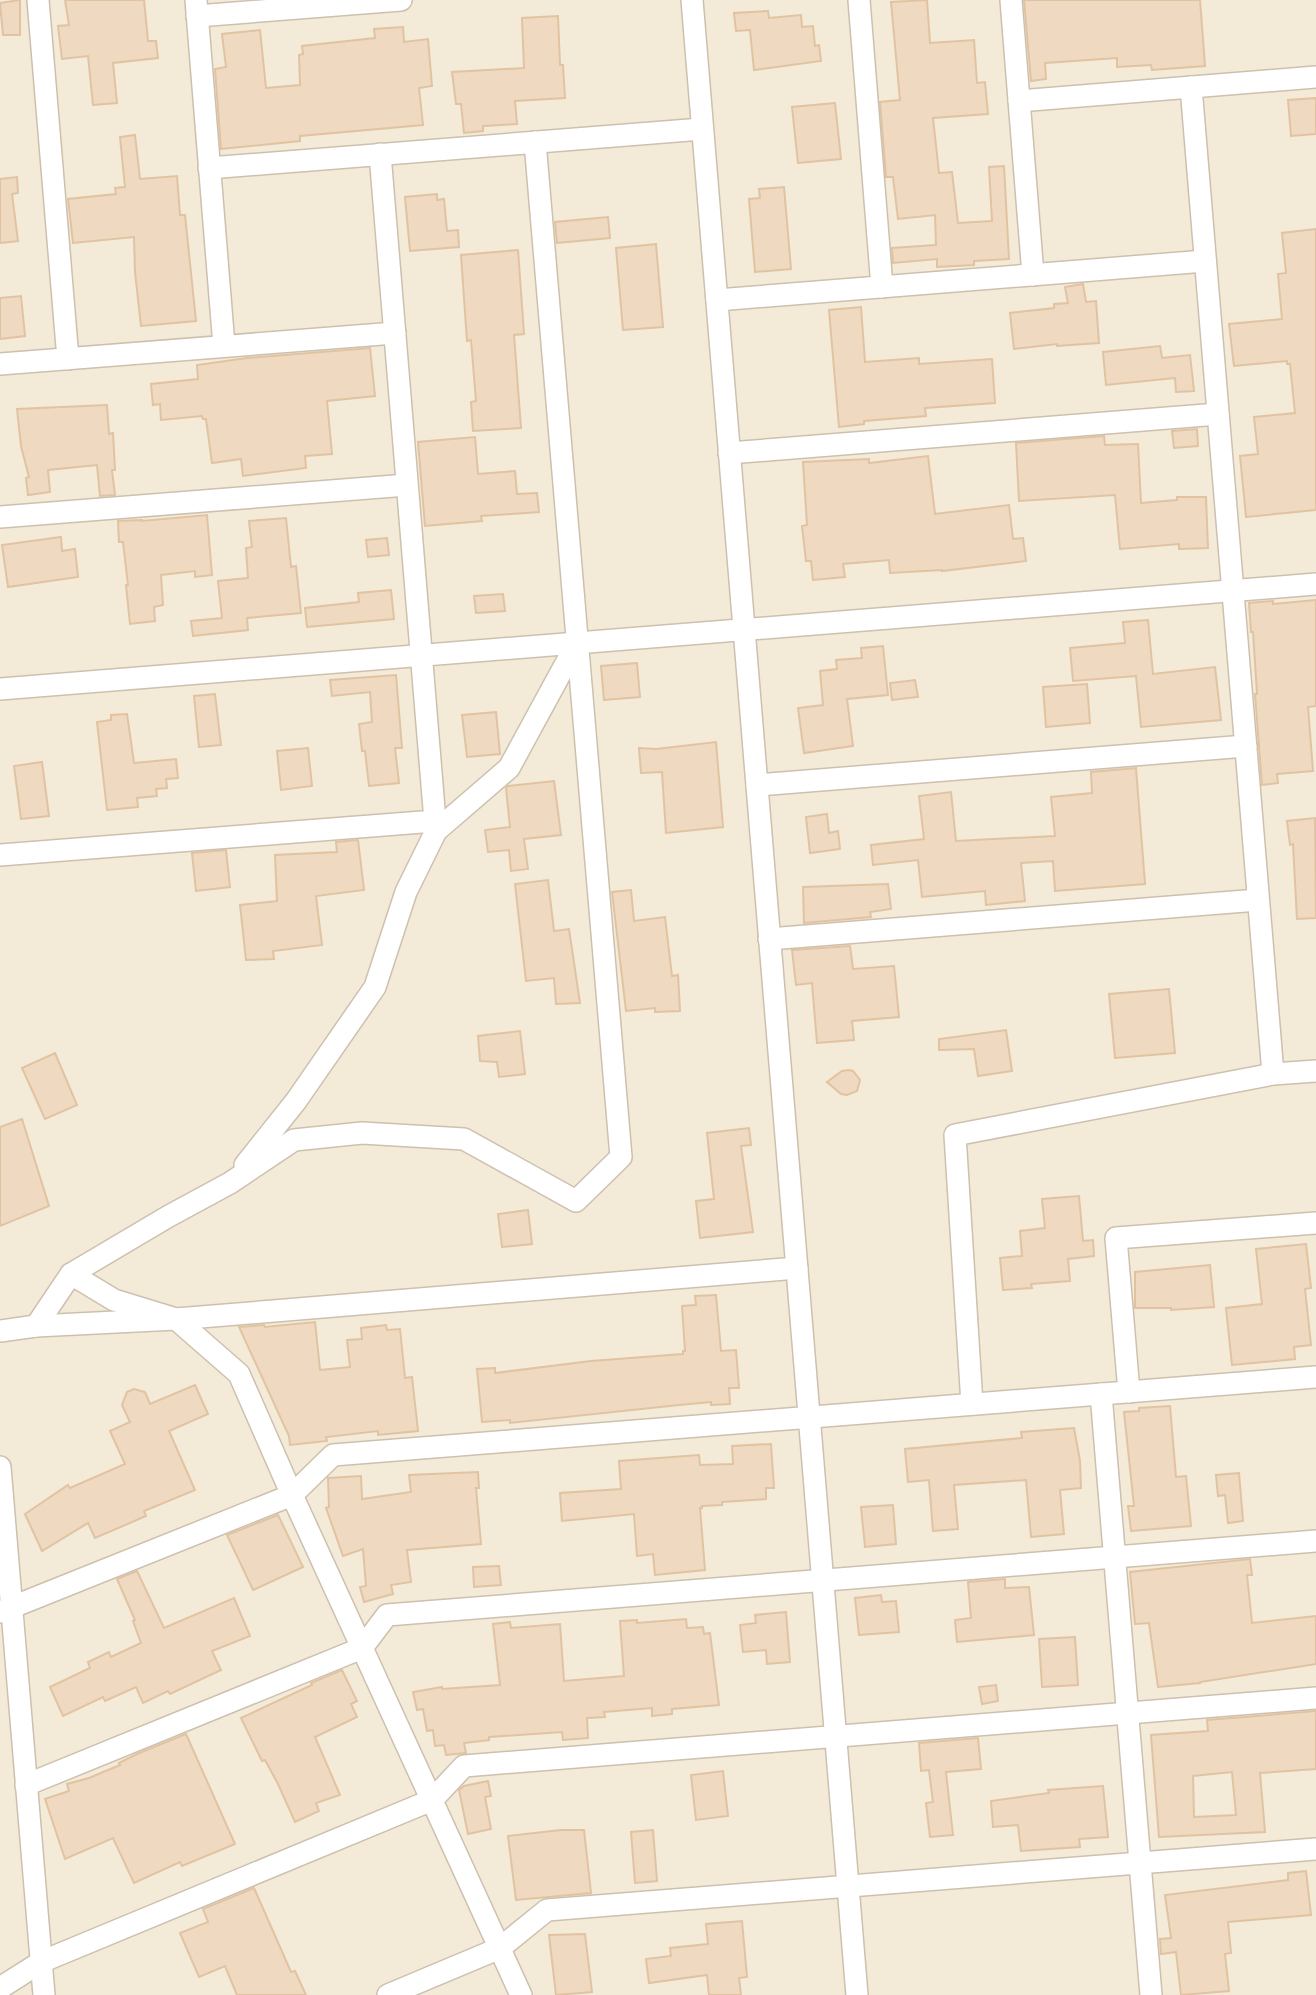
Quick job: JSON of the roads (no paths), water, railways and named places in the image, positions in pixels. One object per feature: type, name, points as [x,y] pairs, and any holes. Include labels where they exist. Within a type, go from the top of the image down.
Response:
[{"type":"street","points":[[38,0],[68,359]]},
{"type":"street","points":[[224,346],[196,8],[401,0]]},
{"type":"street","points":[[692,0],[857,1995]]},
{"type":"street","points":[[859,0],[883,287]]},
{"type":"street","points":[[1011,0],[1034,275]]},
{"type":"street","points":[[1019,101],[1316,77]]},
{"type":"street","points":[[1191,87],[1273,1074]]},
{"type":"street","points":[[209,168],[702,129]]},
{"type":"street","points":[[36,1326],[71,1273],[230,1184],[294,1140],[362,1133],[464,1139],[576,1201],[621,1157],[535,142]]},
{"type":"street","points":[[0,856],[435,821],[380,154]]},
{"type":"street","points":[[717,300],[1205,261]]},
{"type":"street","points":[[0,364],[395,333]]},
{"type":"street","points":[[729,453],[1218,414]]},
{"type":"street","points":[[0,517],[407,485]]},
{"type":"street","points":[[0,689],[1316,584]]},
{"type":"street","points":[[230,1184],[296,1101],[375,987],[406,892],[436,831],[509,768],[577,643]]},
{"type":"street","points":[[757,785],[1245,746]]},
{"type":"street","points":[[769,939],[1258,900]]},
{"type":"street","points":[[972,1404],[955,1135],[1273,1074],[1316,1071]]},
{"type":"street","points":[[1129,1392],[1116,1238],[1316,1223]]},
{"type":"street","points":[[0,1331],[36,1326],[176,1319],[797,1268]]},
{"type":"street","points":[[71,1273],[114,1300],[176,1319],[239,1374],[521,1995]]},
{"type":"street","points":[[6,1609],[292,1495],[333,1455],[1316,1377]]},
{"type":"street","points":[[1101,1394],[1151,1995]]},
{"type":"street","points":[[0,1466],[6,1609],[26,1785],[44,1995]]},
{"type":"street","points":[[26,1785],[362,1648],[387,1615],[1316,1541]]},
{"type":"street","points":[[0,1989],[41,1962],[432,1800],[464,1766],[1316,1698]]},
{"type":"street","points":[[388,1995],[500,1948],[547,1910],[1316,1849]]}]
